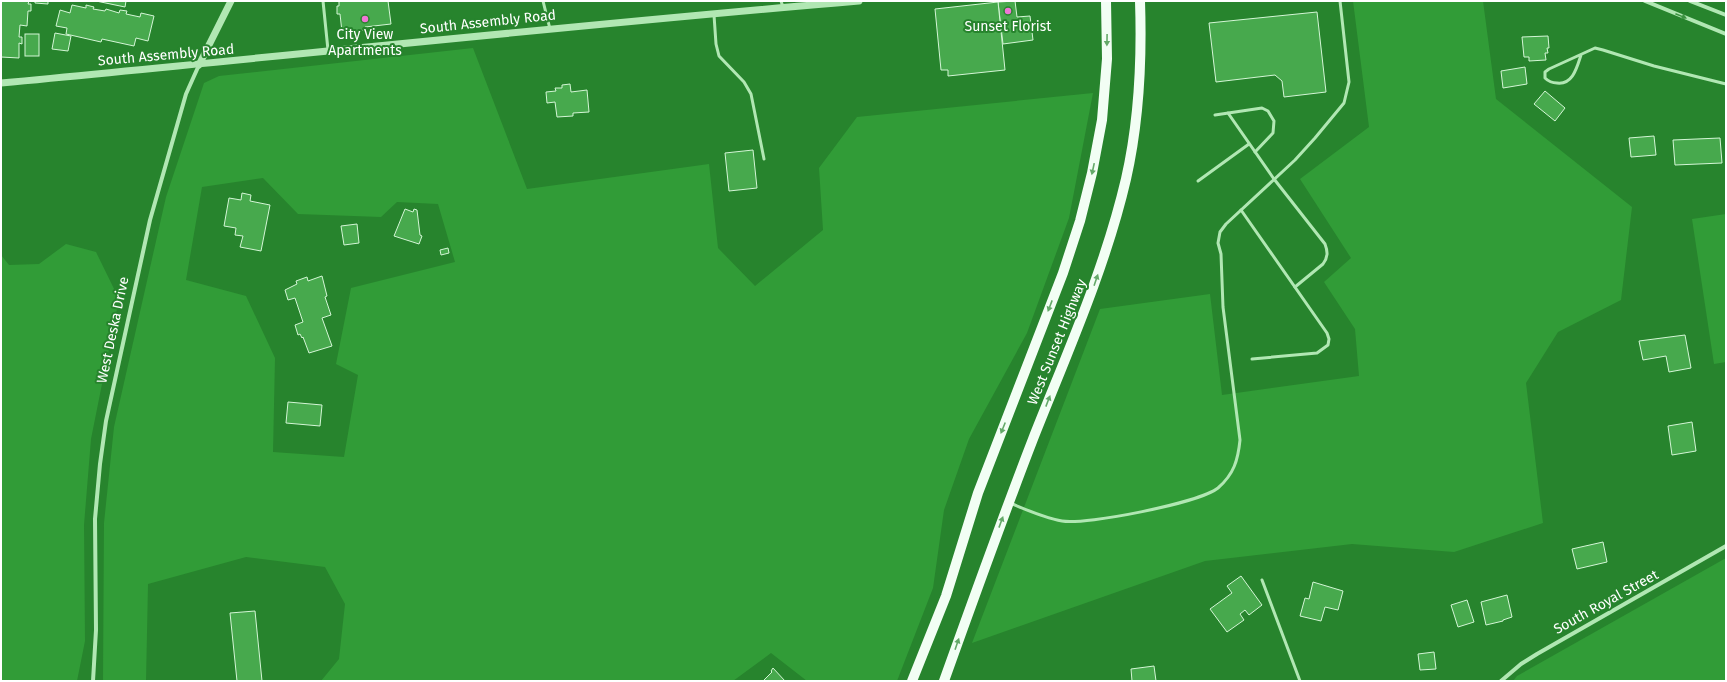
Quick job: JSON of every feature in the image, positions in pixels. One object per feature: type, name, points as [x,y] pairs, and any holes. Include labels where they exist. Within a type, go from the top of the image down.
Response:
[{"type":"main road","name":"West Sunset Highway","points":[[912,681],[946,596],[978,493],[1063,273],[1080,221],[1092,173],[1102,120],[1107,59],[1106,1]]},
{"type":"main road","name":"West Sunset Highway","points":[[944,681],[1009,502],[1096,283],[1126,178],[1134,131],[1138,83],[1140,1]]},
{"type":"street","name":"West Deska Drive","points":[[93,681],[96,630],[95,519],[106,421],[150,220],[186,94],[231,1]]},
{"type":"street","name":"South Assembly Road","points":[[1,83],[329,52],[714,13],[782,4],[859,1]]},
{"type":"street","points":[[1645,1],[1726,34]]},
{"type":"street","points":[[1690,1],[1726,15]]},
{"type":"street","name":"South Royal Street","points":[[1500,681],[1521,664],[1537,654],[1726,546]]},
{"type":"lane","points":[[323,1],[329,52]]},
{"type":"lane","points":[[543,1],[550,29]]},
{"type":"lane","points":[[1009,502],[1039,515],[1062,521],[1089,521],[1176,504],[1202,496],[1218,488],[1230,474],[1237,461],[1240,440],[1223,307],[1221,254],[1218,243],[1220,232],[1226,224],[1315,138],[1344,103],[1349,82],[1340,1]]},
{"type":"lane","points":[[714,13],[716,44],[719,56],[744,82],[751,94],[764,159]]},
{"type":"lane","points":[[1581,56],[1573,75],[1566,82],[1556,83],[1545,78],[1545,72],[1595,48],[1654,66],[1726,84]]},
{"type":"lane","points":[[1215,115],[1262,108],[1268,111],[1272,116],[1273,133],[1255,152]]},
{"type":"lane","points":[[1228,113],[1274,179],[1325,244],[1327,251],[1326,260],[1295,287]]},
{"type":"lane","points":[[1198,181],[1249,144]]},
{"type":"lane","points":[[1241,210],[1327,333],[1329,340],[1328,345],[1317,352],[1252,359]]},
{"type":"lane","points":[[1262,580],[1300,681]]},
{"type":"green space","points":[[1353,1],[1483,1],[1496,99],[1632,207],[1621,300],[1558,332],[1526,383],[1543,523],[1454,552],[1352,544],[1205,561],[972,643],[1100,309],[1210,294],[1222,395],[1359,376],[1355,329],[1324,282],[1351,258],[1300,179],[1369,127]]},
{"type":"green space","points":[[473,48],[527,189],[709,164],[718,248],[755,286],[823,230],[819,168],[857,117],[1093,93],[1069,218],[1027,333],[969,439],[944,510],[933,588],[897,681],[807,681],[771,653],[733,681],[321,681],[339,659],[345,604],[325,567],[246,557],[148,584],[146,681],[103,681],[104,523],[114,427],[166,197],[204,83],[219,76]],"holes":[[[263,178],[298,214],[381,217],[397,202],[438,204],[455,262],[351,288],[336,364],[358,375],[344,457],[273,452],[275,358],[246,296],[186,280],[202,187]]]},
{"type":"green space","points":[[1726,214],[1726,362],[1714,364],[1692,219]]},
{"type":"green space","points":[[66,244],[96,252],[119,299],[91,439],[84,525],[85,641],[77,681],[1,681],[1,255],[9,265],[39,264]]},
{"type":"green space","points":[[1726,558],[1726,681],[1513,681],[1517,676]]},
{"type":"building","points":[[1,1],[29,1],[28,4],[31,4],[31,11],[28,11],[27,26],[20,25],[19,37],[22,37],[22,44],[19,43],[19,58],[1,57]]},
{"type":"building","points":[[35,1],[48,1],[48,4],[35,3]]},
{"type":"building","points":[[96,1],[126,1],[125,7]]},
{"type":"building","name":"City View Apartments","points":[[339,1],[388,1],[391,24],[365,27],[365,30],[342,32],[340,14],[337,14],[337,6],[339,6]]},
{"type":"building","points":[[1015,1],[1017,17],[1030,16],[1033,40],[1003,44],[998,2]]},
{"type":"building","points":[[998,2],[1005,70],[948,76],[948,70],[941,70],[935,9]]},
{"type":"building","points":[[72,5],[86,8],[86,5],[94,7],[93,9],[105,11],[106,9],[119,13],[120,10],[127,11],[126,14],[140,17],[141,13],[154,16],[148,41],[136,38],[134,46],[102,39],[101,42],[66,34],[67,28],[56,26],[60,10],[70,13]]},
{"type":"building","points":[[1317,12],[1326,92],[1284,97],[1282,81],[1275,75],[1216,82],[1209,23]]},
{"type":"building","points":[[55,33],[71,36],[68,51],[52,49]]},
{"type":"building","points":[[25,34],[39,34],[39,56],[25,56]]},
{"type":"building","points":[[1548,36],[1549,48],[1547,48],[1548,53],[1545,53],[1546,60],[1529,61],[1529,57],[1524,57],[1522,37]]},
{"type":"building","points":[[1525,67],[1527,84],[1503,88],[1501,71]]},
{"type":"building","points":[[570,84],[571,92],[587,90],[589,112],[573,113],[573,116],[557,117],[555,102],[547,103],[546,92],[556,91],[555,88],[562,88],[562,85]]},
{"type":"building","points":[[1545,91],[1565,108],[1555,121],[1534,104]]},
{"type":"building","points":[[1654,136],[1656,155],[1631,157],[1629,138]]},
{"type":"building","points":[[1720,138],[1722,163],[1675,165],[1673,140]]},
{"type":"building","points":[[753,150],[757,188],[729,191],[725,153]]},
{"type":"building","points":[[242,193],[251,195],[250,201],[270,205],[261,251],[240,247],[243,236],[235,235],[236,228],[224,226],[229,198],[241,200]]},
{"type":"building","points":[[405,209],[413,212],[414,209],[417,210],[420,235],[422,236],[419,244],[394,236]]},
{"type":"building","points":[[357,224],[359,243],[344,245],[341,226]]},
{"type":"building","points":[[448,248],[449,253],[441,255],[440,250]]},
{"type":"building","points":[[322,276],[327,296],[325,297],[331,315],[322,318],[332,346],[309,353],[303,337],[302,338],[300,334],[298,335],[295,325],[303,322],[295,298],[288,300],[285,290],[297,284],[296,281],[307,277],[308,281]]},
{"type":"building","points":[[1685,335],[1691,368],[1669,372],[1666,356],[1643,360],[1639,341]]},
{"type":"building","points":[[288,402],[322,405],[320,426],[286,423]]},
{"type":"building","points":[[1692,422],[1696,451],[1672,455],[1668,426]]},
{"type":"building","points":[[1603,542],[1607,562],[1577,569],[1572,549]]},
{"type":"building","points":[[1241,576],[1262,605],[1249,615],[1245,610],[1240,614],[1244,620],[1227,632],[1210,609],[1232,593],[1227,586]]},
{"type":"building","points":[[1313,582],[1343,591],[1338,610],[1325,607],[1321,621],[1300,616],[1305,598],[1309,599]]},
{"type":"building","points":[[1507,595],[1512,617],[1486,625],[1481,602]]},
{"type":"building","points":[[1467,600],[1474,622],[1458,627],[1451,605]]},
{"type":"building","points":[[255,611],[262,681],[237,681],[230,613]]},
{"type":"building","points":[[1434,652],[1436,669],[1420,670],[1418,654]]},
{"type":"building","points":[[1154,666],[1156,681],[1132,681],[1131,669]]},
{"type":"building","points":[[773,668],[785,681],[763,681],[772,672],[771,671]]},
{"type":"place","name":"Sunset Florist","points":[[1008,11]]},
{"type":"place","name":"City View Apartments","points":[[365,19]]}]
